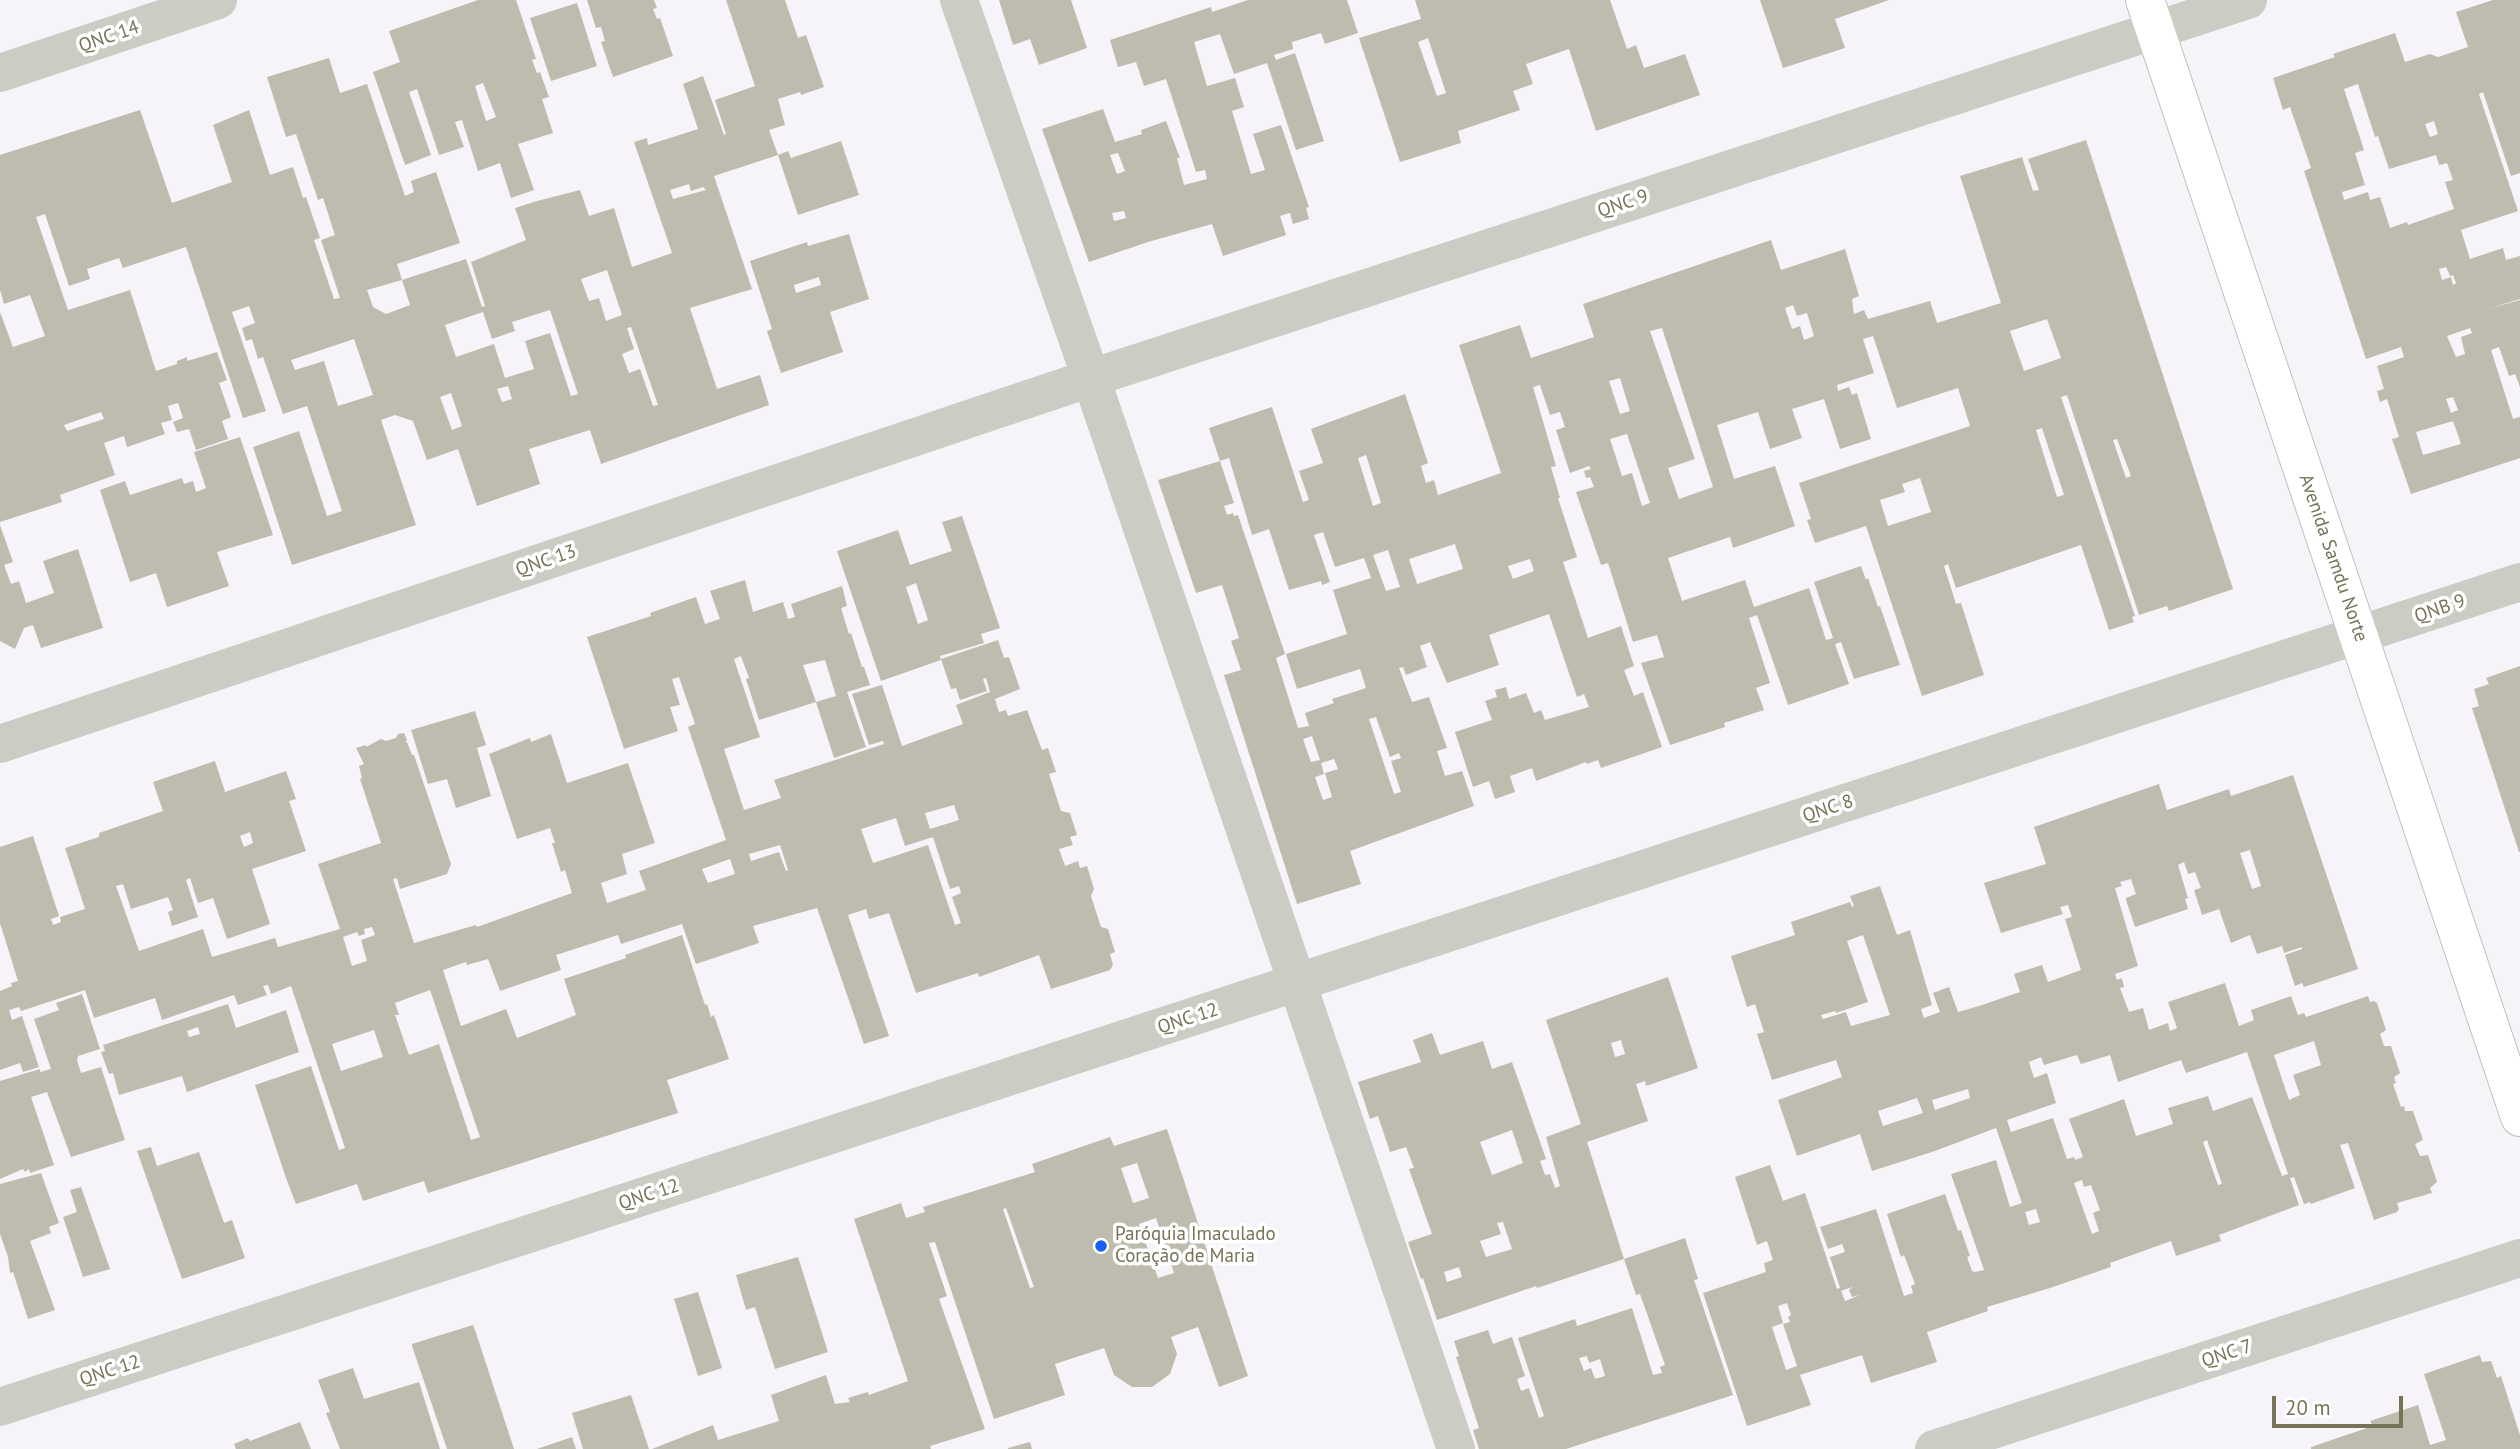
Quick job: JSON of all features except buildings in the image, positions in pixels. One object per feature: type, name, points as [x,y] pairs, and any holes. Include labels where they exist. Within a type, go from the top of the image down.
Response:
[{"type":"main road","name":"Avenida Samdu Norte","points":[[2150,16],[2520,1117]]},
{"type":"street","name":"QNC 14","points":[[0,73],[218,0]]},
{"type":"street","points":[[959,0],[1091,378],[1456,1449]]},
{"type":"street","name":"QNC 9","points":[[1091,378],[2150,16],[2248,0]]},
{"type":"street","name":"QNC 13","points":[[0,744],[1091,378]]},
{"type":"street","name":"QNB 9","points":[[2359,635],[2520,582]]},
{"type":"street","name":"QNC 8","points":[[1297,983],[2359,635]]},
{"type":"street","name":"QNC 12","points":[[0,1407],[1297,983]]},
{"type":"street","name":"QNC 7","points":[[1934,1449],[2520,1258]]},
{"type":"place","name":"Paróquia Imaculado Coração de Maria","points":[[1101,1246]]}]
